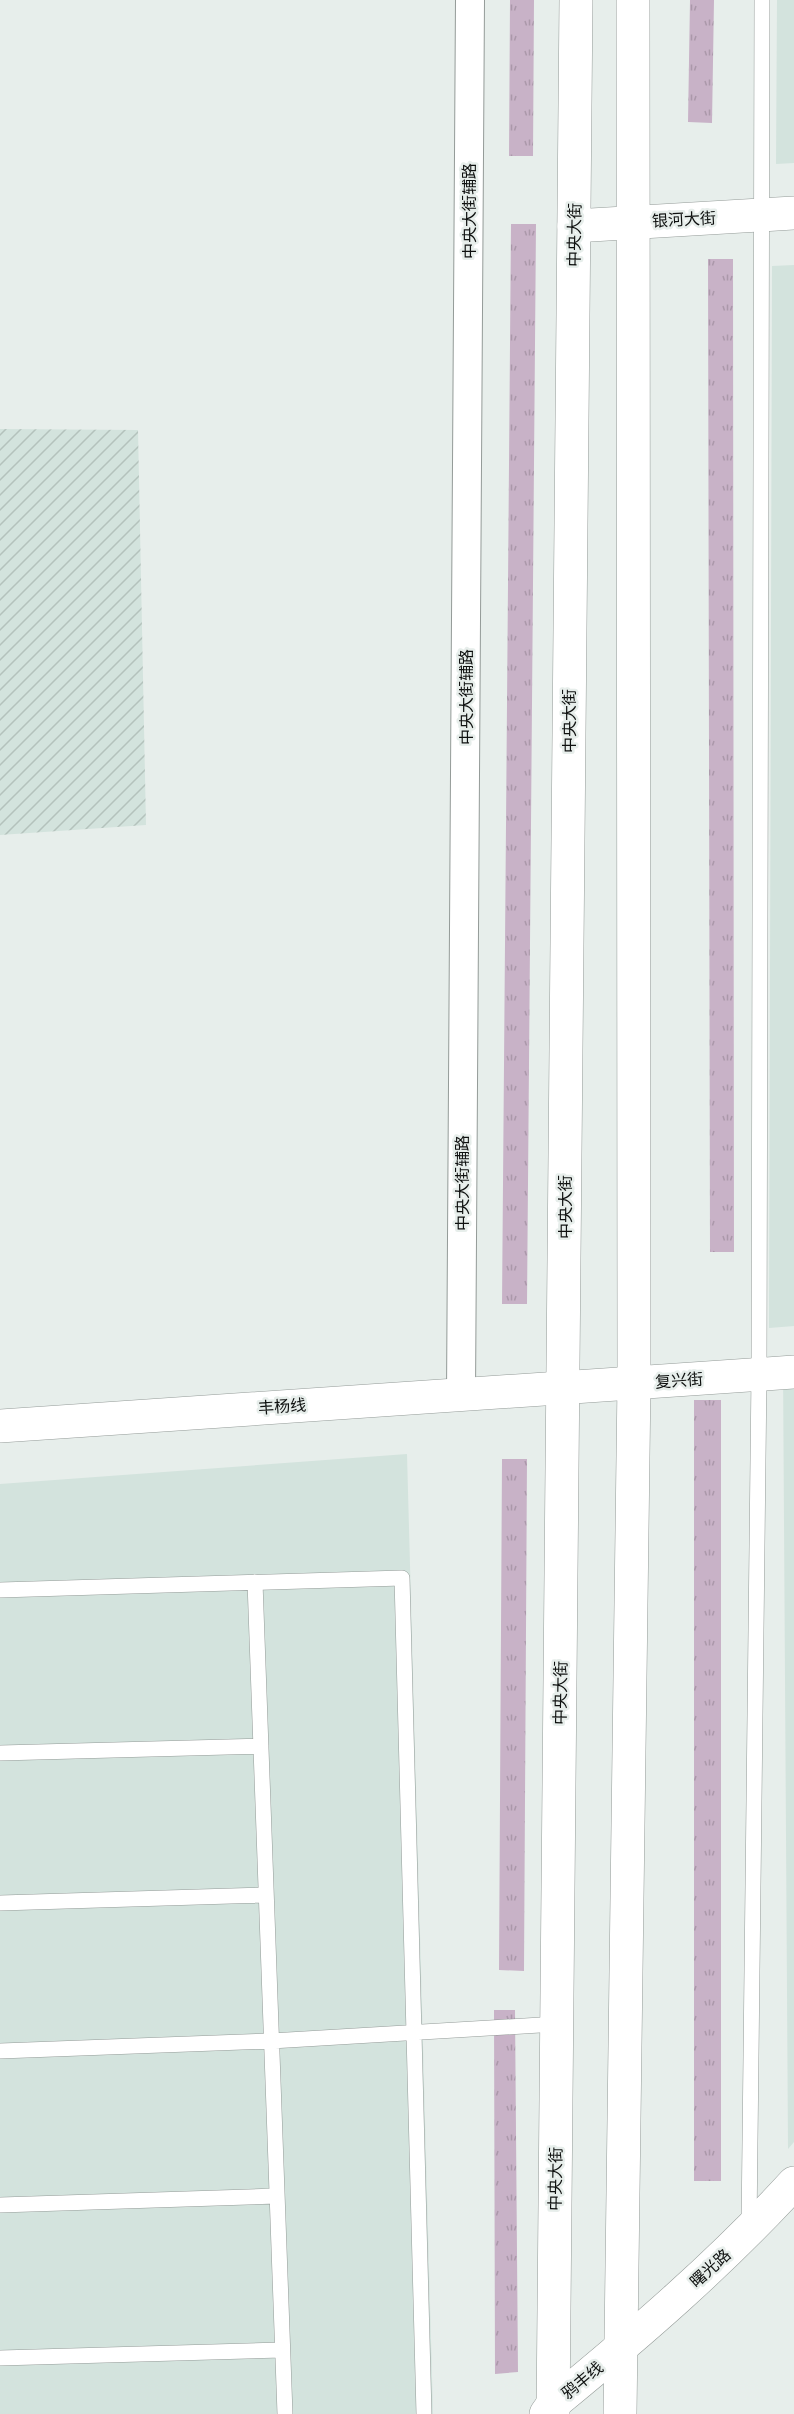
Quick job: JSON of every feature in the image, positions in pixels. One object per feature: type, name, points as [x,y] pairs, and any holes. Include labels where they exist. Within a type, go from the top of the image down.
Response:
[{"type":"main road","name":"中央大街","points":[[551,2411],[564,1387],[576,0]]},
{"type":"main road","points":[[620,2414],[634,1383],[631,222],[633,0]]},
{"type":"main road","name":"银河大街","points":[[574,226],[794,213]]},
{"type":"main road","name":"复兴街","points":[[564,1387],[794,1372]]},
{"type":"main road","name":"丰杨线","points":[[0,1426],[564,1387]]},
{"type":"main road","name":"曙光路","points":[[621,2348],[749,2233],[794,2183]]},
{"type":"main road","name":"鸦丰线","points":[[551,2411],[621,2348]]},
{"type":"street","name":"中央大街辅路","points":[[461,1394],[470,0]]},
{"type":"lane","points":[[749,2233],[759,1375],[762,0]]},
{"type":"lane","points":[[0,1590],[402,1578],[424,2414]]},
{"type":"lane","points":[[255,1582],[285,2414]]},
{"type":"lane","points":[[0,1754],[261,1746]]},
{"type":"lane","points":[[0,1903],[266,1895]]},
{"type":"lane","points":[[0,2051],[271,2041],[557,2024]]},
{"type":"lane","points":[[0,2205],[277,2196]]},
{"type":"lane","points":[[0,2358],[282,2350]]},
{"type":"shaded area","points":[[777,0],[794,0],[794,163],[776,164]]},
{"type":"shaded area","points":[[794,265],[794,1326],[769,1328],[772,266]]},
{"type":"shaded area","points":[[0,429],[138,430],[146,825],[0,835]]},
{"type":"shaded area","points":[[794,1364],[794,2142],[788,2149],[783,1365]]},
{"type":"shaded area","points":[[407,1454],[433,2414],[0,2414],[0,1484]]},
{"type":"green space","points":[[510,0],[534,0],[533,156],[509,156]]},
{"type":"green space","points":[[690,0],[714,0],[712,123],[688,122]]},
{"type":"green space","points":[[511,224],[536,224],[527,1304],[502,1304]]},
{"type":"green space","points":[[708,259],[733,259],[734,1252],[710,1252]]},
{"type":"green space","points":[[694,1400],[721,1400],[721,2181],[694,2181]]},
{"type":"green space","points":[[502,1459],[527,1459],[524,1971],[499,1970]]},
{"type":"green space","points":[[494,2010],[515,2010],[518,2372],[495,2374]]}]
